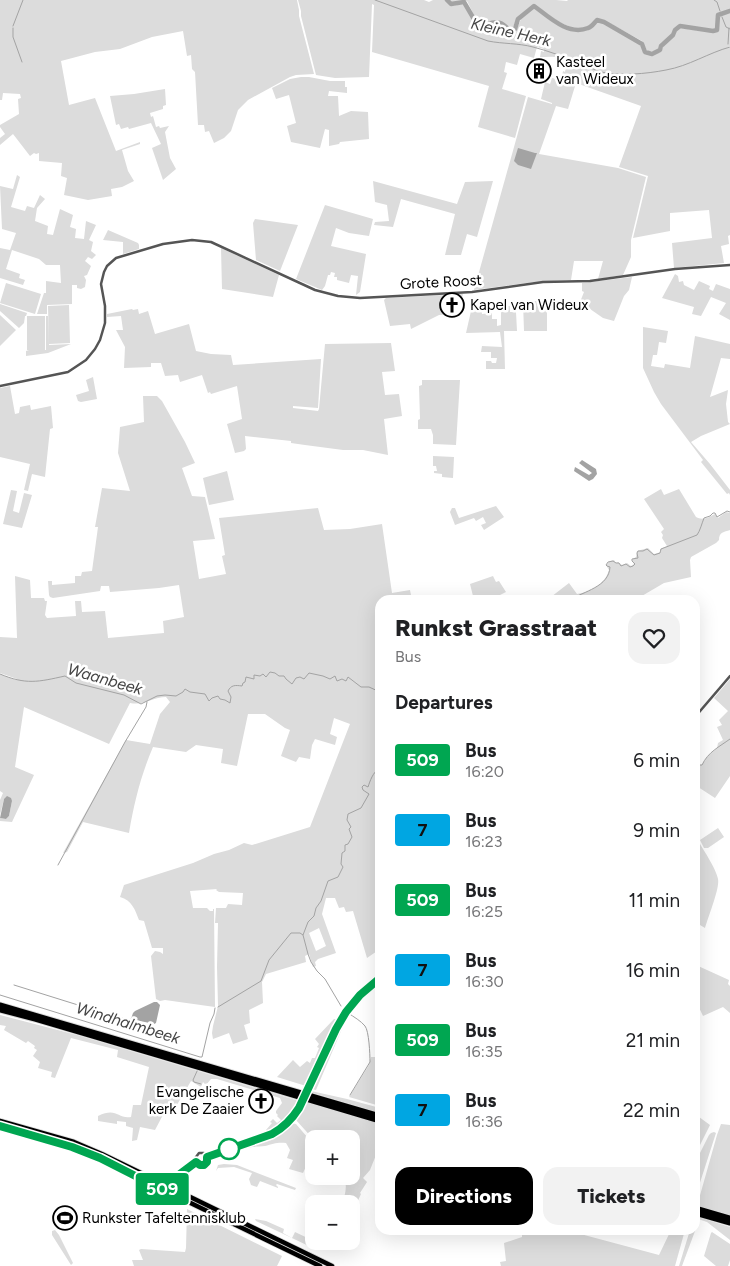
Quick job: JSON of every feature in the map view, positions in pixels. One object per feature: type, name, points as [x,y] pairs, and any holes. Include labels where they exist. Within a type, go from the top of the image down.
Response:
[{"type":"highway","points":[[0,1005],[375,1115]]},
{"type":"highway","points":[[0,1010],[375,1120]]},
{"type":"highway","points":[[0,1121],[74,1142],[102,1154],[320,1266]]},
{"type":"highway","points":[[0,1126],[72,1147],[100,1158],[332,1266]]},
{"type":"highway","points":[[700,1209],[730,1218]]},
{"type":"highway","points":[[700,1214],[730,1223]]},
{"type":"street","name":"Grote Roost","points":[[0,386],[68,372],[86,360],[96,349],[105,322],[102,284],[104,272],[116,258],[163,244],[198,240],[215,243],[315,290],[356,298],[472,292],[544,282],[590,281],[675,269],[730,264]]},
{"type":"street","points":[[700,711],[730,676]]},
{"type":"street","points":[[207,1157],[272,1134],[292,1118],[299,1108],[336,1029],[346,1012],[360,995],[375,982]]},
{"type":"street","points":[[165,1188],[196,1162],[196,1157],[199,1153],[204,1153],[207,1157]]},
{"type":"street","points":[[196,1162],[204,1165],[207,1162],[207,1157]]},
{"type":"shaded area","points":[[0,0],[297,0],[299,16],[314,74],[290,77],[248,100],[238,110],[231,131],[224,138],[214,143],[209,131],[205,132],[204,125],[198,125],[195,72],[192,69],[191,55],[187,56],[183,31],[152,37],[120,49],[95,52],[61,61],[69,105],[95,98],[116,151],[140,142],[140,144],[122,150],[128,171],[134,181],[122,187],[111,189],[112,196],[88,200],[64,195],[67,178],[61,176],[62,163],[39,161],[39,153],[34,153],[30,156],[13,134],[0,145],[0,138],[5,134],[0,125],[19,114],[18,99],[21,98],[20,94],[3,93],[2,100],[0,100]]},
{"type":"shaded area","points":[[298,0],[424,0],[429,2],[445,0],[451,6],[464,4],[473,21],[480,28],[499,23],[511,33],[516,31],[521,19],[534,8],[573,31],[587,30],[597,22],[600,22],[638,43],[645,53],[649,55],[661,52],[665,43],[675,35],[676,31],[680,28],[717,32],[720,15],[716,16],[716,27],[713,31],[686,26],[676,27],[671,37],[661,43],[659,49],[647,51],[642,41],[604,20],[596,19],[588,27],[574,28],[553,18],[535,5],[521,14],[512,29],[498,20],[481,24],[477,21],[467,1],[451,3],[448,0],[730,0],[730,11],[723,14],[730,13],[730,46],[727,48],[730,48],[730,235],[728,236],[729,244],[721,246],[724,263],[674,268],[672,243],[712,238],[709,210],[670,213],[670,231],[633,238],[648,176],[619,167],[641,106],[576,83],[568,109],[556,106],[539,154],[618,168],[646,177],[631,240],[631,257],[623,275],[598,279],[603,261],[574,261],[571,280],[534,282],[474,290],[528,97],[552,104],[541,99],[545,82],[550,84],[552,78],[561,80],[567,62],[557,57],[540,57],[541,51],[544,52],[544,49],[537,47],[534,58],[520,54],[517,65],[506,62],[504,72],[507,73],[502,89],[526,96],[515,138],[478,127],[489,86],[372,52],[374,5],[372,4],[369,77],[335,78],[316,75]]},
{"type":"shaded area","points":[[301,77],[345,81],[347,93],[329,91],[328,96],[338,96],[339,116],[351,111],[368,112],[369,139],[340,142],[339,144],[329,146],[329,130],[325,129],[320,148],[291,142],[287,126],[296,123],[289,95],[276,99],[272,88],[290,79]]},
{"type":"shaded area","points":[[165,89],[166,105],[163,106],[163,109],[150,113],[151,117],[153,116],[156,127],[169,126],[165,132],[170,158],[176,169],[163,180],[152,148],[161,144],[151,123],[129,129],[128,127],[121,129],[119,124],[116,125],[110,96]]},
{"type":"shaded area","points":[[518,148],[537,153],[531,169],[518,165],[514,161]]},
{"type":"shaded area","points":[[17,175],[20,177],[11,207],[25,211],[27,206],[34,208],[40,195],[45,199],[37,208],[35,221],[48,226],[47,234],[53,235],[60,209],[73,215],[70,227],[76,229],[75,238],[84,239],[86,221],[96,225],[89,240],[93,242],[91,251],[96,255],[92,259],[88,257],[85,261],[91,266],[87,275],[84,276],[86,280],[85,287],[81,289],[77,288],[77,285],[72,285],[72,304],[47,305],[47,314],[37,314],[44,293],[46,293],[46,281],[61,283],[60,265],[46,265],[39,259],[12,250],[6,269],[20,274],[19,278],[25,280],[23,285],[0,278],[0,248],[10,250],[16,233],[2,229],[0,186],[13,189]]},
{"type":"shaded area","points":[[373,181],[457,204],[465,182],[493,181],[477,237],[467,234],[461,255],[445,255],[455,214],[401,199],[393,227],[374,225],[375,222],[389,221],[387,205],[375,202]]},
{"type":"shaded area","points":[[325,205],[373,219],[369,236],[349,233],[336,228],[331,246],[366,254],[360,292],[356,295],[358,276],[351,275],[349,283],[337,280],[337,277],[334,277],[335,273],[331,272],[322,290],[296,279]]},
{"type":"shaded area","points":[[255,219],[298,225],[280,271],[256,260],[253,223]]},
{"type":"shaded area","points":[[108,230],[138,243],[139,249],[123,254],[123,242],[103,240]]},
{"type":"shaded area","points":[[221,248],[279,275],[273,297],[222,289]]},
{"type":"shaded area","points":[[675,274],[678,276],[679,282],[683,281],[684,285],[694,290],[699,281],[710,286],[709,289],[713,291],[716,284],[730,289],[730,320],[719,314],[726,303],[711,297],[701,316],[692,314],[694,307],[662,298]]},
{"type":"shaded area","points":[[632,277],[629,290],[624,296],[614,321],[603,318],[580,302],[584,292],[582,291],[582,283]]},
{"type":"shaded area","points":[[6,283],[41,294],[35,314],[0,303]]},
{"type":"shaded area","points":[[463,294],[460,306],[453,314],[439,315],[411,329],[410,324],[390,326],[384,300],[386,298]]},
{"type":"shaded area","points":[[537,301],[538,307],[547,306],[547,331],[524,331],[523,302]]},
{"type":"shaded area","points":[[0,304],[27,313],[24,323],[19,328],[0,311]]},
{"type":"shaded area","points":[[69,305],[70,343],[49,344],[48,306]]},
{"type":"shaded area","points":[[501,306],[510,306],[510,312],[516,312],[517,331],[504,331],[505,369],[486,369],[486,361],[496,363],[497,358],[491,358],[491,352],[481,352],[482,346],[502,347],[500,332],[466,333],[471,311],[482,312],[482,314],[492,313],[492,319],[497,319],[497,326],[501,325]]},
{"type":"shaded area","points":[[138,309],[139,314],[148,311],[155,334],[189,324],[196,351],[231,355],[233,365],[321,359],[318,408],[293,406],[293,408],[318,411],[319,409],[325,344],[391,343],[395,371],[382,372],[385,395],[399,394],[402,416],[384,419],[388,455],[363,450],[343,450],[291,443],[291,441],[245,436],[246,449],[235,453],[227,424],[242,419],[237,386],[211,394],[210,392],[208,393],[202,375],[180,382],[178,375],[165,376],[161,363],[151,363],[151,367],[124,368],[125,347],[116,330],[123,330],[121,316],[107,317],[107,314]]},
{"type":"shaded area","points":[[0,315],[16,330],[0,346]]},
{"type":"shaded area","points":[[27,316],[45,316],[45,350],[46,316],[48,316],[49,345],[71,344],[48,353],[26,356],[26,351],[29,350],[27,350]]},
{"type":"shaded area","points":[[643,327],[668,331],[666,343],[659,342],[657,355],[653,355],[651,366],[664,368],[665,364],[690,368],[695,336],[730,344],[730,359],[721,358],[710,397],[728,390],[726,404],[728,422],[730,424],[691,442],[730,490],[730,495],[729,493],[727,494],[701,462],[703,460],[654,392],[643,368]]},
{"type":"shaded area","points":[[93,377],[97,399],[78,401],[76,395],[89,391],[86,380]]},
{"type":"shaded area","points":[[422,380],[460,380],[456,445],[433,444],[431,429],[418,429],[418,420],[420,419],[419,386],[422,385]]},
{"type":"shaded area","points":[[10,386],[15,414],[19,413],[20,407],[30,405],[31,410],[51,406],[53,428],[50,429],[45,477],[32,474],[28,491],[24,490],[30,464],[0,457],[0,388]]},
{"type":"shaded area","points":[[143,396],[157,396],[162,401],[185,442],[195,463],[182,468],[192,496],[205,497],[215,539],[193,541],[199,579],[226,574],[222,556],[225,555],[219,518],[318,508],[324,530],[350,529],[382,524],[392,593],[410,590],[411,595],[375,595],[375,952],[367,958],[353,911],[346,912],[344,907],[339,908],[335,898],[326,898],[322,914],[336,953],[318,959],[315,962],[316,966],[313,967],[309,954],[305,956],[306,962],[266,974],[262,982],[263,1003],[249,1010],[250,1023],[244,1025],[248,1039],[233,1044],[229,1033],[213,1039],[212,1033],[218,1006],[218,923],[215,923],[216,908],[226,908],[228,904],[242,905],[243,893],[219,892],[217,889],[190,891],[193,908],[207,908],[210,911],[214,909],[215,1007],[156,999],[151,956],[155,951],[163,954],[163,948],[152,948],[144,921],[139,920],[127,900],[120,897],[124,885],[193,863],[244,843],[252,845],[310,827],[350,724],[334,718],[330,734],[337,737],[335,745],[315,739],[310,759],[299,757],[296,762],[281,756],[290,730],[265,714],[248,714],[237,766],[221,763],[223,749],[196,745],[186,752],[153,747],[138,789],[129,833],[83,822],[67,852],[63,853],[126,740],[150,744],[160,714],[170,702],[166,697],[135,704],[130,703],[109,744],[24,707],[15,767],[34,775],[12,822],[0,821],[0,818],[6,819],[9,816],[12,801],[4,799],[0,815],[0,800],[3,793],[0,791],[0,674],[17,679],[0,673],[0,637],[17,638],[15,576],[30,580],[31,598],[44,598],[47,601],[45,615],[47,618],[76,616],[75,601],[81,601],[82,612],[105,611],[108,638],[164,633],[163,621],[184,617],[179,585],[110,592],[109,586],[101,586],[100,591],[53,598],[49,595],[48,581],[52,581],[52,585],[75,583],[75,576],[81,576],[82,572],[92,571],[98,527],[95,527],[102,488],[130,491],[118,453],[120,427],[144,422]],"holes":[[[319,928],[326,946],[316,951],[309,933]]]},
{"type":"shaded area","points":[[433,456],[454,457],[453,478],[442,477],[442,474],[434,473],[434,471],[437,471],[436,466],[433,466]]},
{"type":"shaded area","points":[[582,460],[596,469],[597,474],[589,481],[574,471],[575,467],[589,475],[592,473],[579,463]]},
{"type":"shaded area","points":[[227,471],[234,500],[209,505],[203,478]]},
{"type":"shaded area","points":[[661,489],[664,495],[679,489],[696,517],[701,519],[715,514],[718,518],[726,512],[730,513],[730,530],[721,534],[716,543],[691,557],[691,577],[664,583],[644,595],[553,595],[569,583],[577,594],[587,591],[601,583],[607,575],[609,570],[606,565],[610,561],[614,560],[622,565],[627,563],[631,566],[634,564],[632,561],[636,557],[637,551],[648,548],[654,554],[661,552],[660,549],[667,546],[662,538],[661,532],[664,529],[644,499]]},
{"type":"shaded area","points":[[11,490],[17,491],[13,511],[19,513],[24,493],[32,495],[22,528],[3,524]]},
{"type":"shaded area","points":[[496,506],[504,517],[484,530],[481,525],[486,523],[483,517],[476,521],[474,518],[455,525],[450,512],[452,508],[455,508],[459,518]]},
{"type":"shaded area","points":[[493,576],[496,582],[499,581],[506,592],[500,595],[473,595],[470,584]]},
{"type":"shaded area","points":[[730,679],[730,776],[715,798],[700,788],[700,765],[717,748],[718,743],[723,740],[717,727],[722,725],[719,720],[728,711],[714,698]]},
{"type":"shaded area","points":[[7,796],[12,801],[9,816],[6,819],[0,818],[4,799]]},
{"type":"shaded area","points":[[718,828],[724,837],[708,848],[704,848],[700,840]]},
{"type":"shaded area","points":[[700,844],[718,879],[716,896],[705,928],[700,925]]},
{"type":"shaded area","points":[[700,967],[729,980],[728,984],[730,986],[730,1013],[723,1007],[703,1016],[700,1010]]},
{"type":"shaded area","points":[[356,1001],[358,1003],[347,1017],[316,1090],[311,1089],[343,1018]]},
{"type":"shaded area","points":[[154,1002],[160,1005],[156,1023],[131,1019],[135,1011]]},
{"type":"shaded area","points":[[0,1015],[77,1035],[299,1101],[286,1120],[267,1133],[266,1130],[273,1119],[277,1123],[281,1120],[276,1113],[282,1103],[280,1098],[217,1079],[211,1079],[206,1085],[203,1082],[201,1087],[191,1081],[171,1115],[165,1111],[155,1130],[140,1127],[137,1140],[132,1141],[133,1128],[126,1126],[126,1122],[117,1121],[117,1124],[98,1121],[98,1116],[113,1113],[131,1117],[133,1105],[141,1105],[149,1067],[117,1057],[118,1050],[71,1038],[55,1078],[51,1077],[52,1072],[38,1068],[40,1062],[33,1056],[37,1050],[34,1048],[35,1046],[4,1030],[6,1026],[0,1025]]},
{"type":"shaded area","points":[[334,1019],[337,1021],[306,1086],[277,1077],[293,1060],[300,1067],[307,1061],[310,1063],[312,1058],[315,1058],[319,1044],[315,1039]]},
{"type":"shaded area","points":[[371,1057],[375,1057],[375,1105],[349,1097],[369,1065]]},
{"type":"shaded area","points":[[310,1092],[375,1107],[375,1112]]},
{"type":"shaded area","points":[[305,1102],[375,1123],[375,1158],[370,1170],[363,1178],[367,1182],[360,1196],[345,1195],[346,1185],[360,1185],[360,1130],[305,1130],[296,1120]]},
{"type":"shaded area","points":[[700,1118],[710,1125],[700,1145]]},
{"type":"shaded area","points":[[291,1123],[296,1124],[305,1134],[305,1169],[303,1173],[289,1169],[293,1160],[287,1158],[290,1150],[286,1143],[248,1148],[247,1145],[278,1133]]},
{"type":"shaded area","points":[[721,1124],[730,1125],[730,1215],[700,1207],[700,1195]]},
{"type":"shaded area","points":[[711,1133],[716,1133],[700,1183],[700,1153]]},
{"type":"shaded area","points":[[218,1165],[237,1165],[296,1188],[295,1190],[277,1184],[278,1188],[260,1181],[257,1187],[251,1185],[249,1179],[252,1173],[234,1167],[218,1168],[216,1171]]},
{"type":"shaded area","points":[[187,1209],[282,1256],[277,1266],[134,1266],[132,1260],[143,1260],[139,1250],[141,1249],[185,1252]]},
{"type":"shaded area","points":[[700,1218],[730,1227],[730,1240],[707,1222],[700,1220]]},
{"type":"shaded area","points":[[255,1219],[266,1221],[284,1229],[283,1233],[292,1238],[295,1232],[305,1237],[305,1244],[256,1221]]},
{"type":"shaded area","points":[[55,1230],[73,1263],[71,1265],[52,1235],[52,1231]]},
{"type":"shaded area","points":[[712,1232],[730,1244],[728,1266],[716,1266],[704,1256]]},
{"type":"shaded area","points":[[522,1235],[584,1235],[659,1255],[669,1235],[684,1235],[675,1266],[501,1266],[500,1262],[506,1261],[504,1243],[522,1237]]},
{"type":"shaded area","points":[[688,1235],[694,1235],[682,1266],[679,1266]]},
{"type":"waterway","points":[[13,26],[23,0]]},
{"type":"waterway","name":"Kleine Herk","points":[[375,0],[488,41],[539,49],[608,73],[633,74],[666,70],[683,66],[730,47]]},
{"type":"waterway","points":[[447,0],[451,4],[464,2],[478,26],[498,22],[511,32],[515,29],[518,19],[534,6],[552,20],[573,29],[581,30],[592,26],[597,20],[604,22],[642,44],[645,52],[652,54],[660,50],[661,46],[680,26],[717,30],[718,15],[730,11]]},
{"type":"waterway","points":[[714,0],[717,2],[720,11]]},
{"type":"waterway","points":[[722,17],[726,27],[730,29]]},
{"type":"waterway","points":[[13,28],[13,37],[22,62]]},
{"type":"waterway","points":[[728,44],[729,28]]},
{"type":"waterway","name":"Waanbeek","points":[[580,595],[601,584],[609,574],[610,567],[606,565],[608,562],[613,561],[621,566],[626,564],[630,567],[633,566],[635,564],[632,559],[638,558],[638,551],[647,549],[654,555],[660,553],[661,549],[697,535],[704,518],[713,513],[717,517],[727,511],[730,512]]},
{"type":"waterway","name":"Waanbeek","points":[[0,674],[25,681],[47,680],[65,676],[76,683],[124,695],[141,704],[157,696],[176,696],[185,689],[190,692],[205,694],[209,701],[218,696],[220,699],[230,703],[231,697],[228,691],[230,688],[242,686],[246,677],[254,679],[254,675],[260,676],[263,674],[266,677],[270,672],[284,676],[292,684],[296,678],[304,679],[309,673],[330,679],[335,676],[337,681],[342,679],[346,681],[348,677],[361,687],[369,687],[375,690]]},
{"type":"waterway","points":[[58,865],[146,707],[147,702]]},
{"type":"waterway","points":[[700,765],[711,753],[730,739]]},
{"type":"waterway","name":"Windhalmbeek","points":[[218,1007],[261,981],[269,960],[291,933],[303,935],[308,922],[314,916],[316,908],[321,901],[328,881],[338,877],[343,867],[341,864],[342,853],[345,851],[345,845],[348,844],[352,837],[349,829],[351,827],[347,820],[348,814],[361,808],[369,794],[362,787],[364,785],[368,787],[375,772]]},
{"type":"waterway","points":[[303,935],[311,962],[325,979],[341,1006]]},
{"type":"waterway","points":[[14,985],[94,1010]]},
{"type":"waterway","name":"Windhalmbeek","points":[[0,995],[200,1057],[202,1057],[215,1008]]},
{"type":"waterway","points":[[96,1010],[128,1020],[131,1019]]},
{"type":"waterway","points":[[348,1013],[365,1026],[370,1058],[370,1062],[350,1095]]},
{"type":"waterway","points":[[198,1069],[193,1080],[201,1084]]},
{"type":"bus line","name":"509","points":[[0,1126],[72,1147],[100,1158],[163,1190],[196,1162],[204,1165],[208,1160],[207,1157],[265,1138],[279,1130],[292,1118],[299,1108],[336,1029],[346,1012],[356,999],[375,982]]},
{"type":"place","name":"Kasteel van Wideux","points":[[539,71]]},
{"type":"place","name":"Kapel van Wideux","points":[[452,305]]},
{"type":"place","name":"Evangelische kerk De Zaaier","points":[[261,1101]]},
{"type":"place","name":"Runkster Tafeltennisklub","points":[[65,1218]]}]
